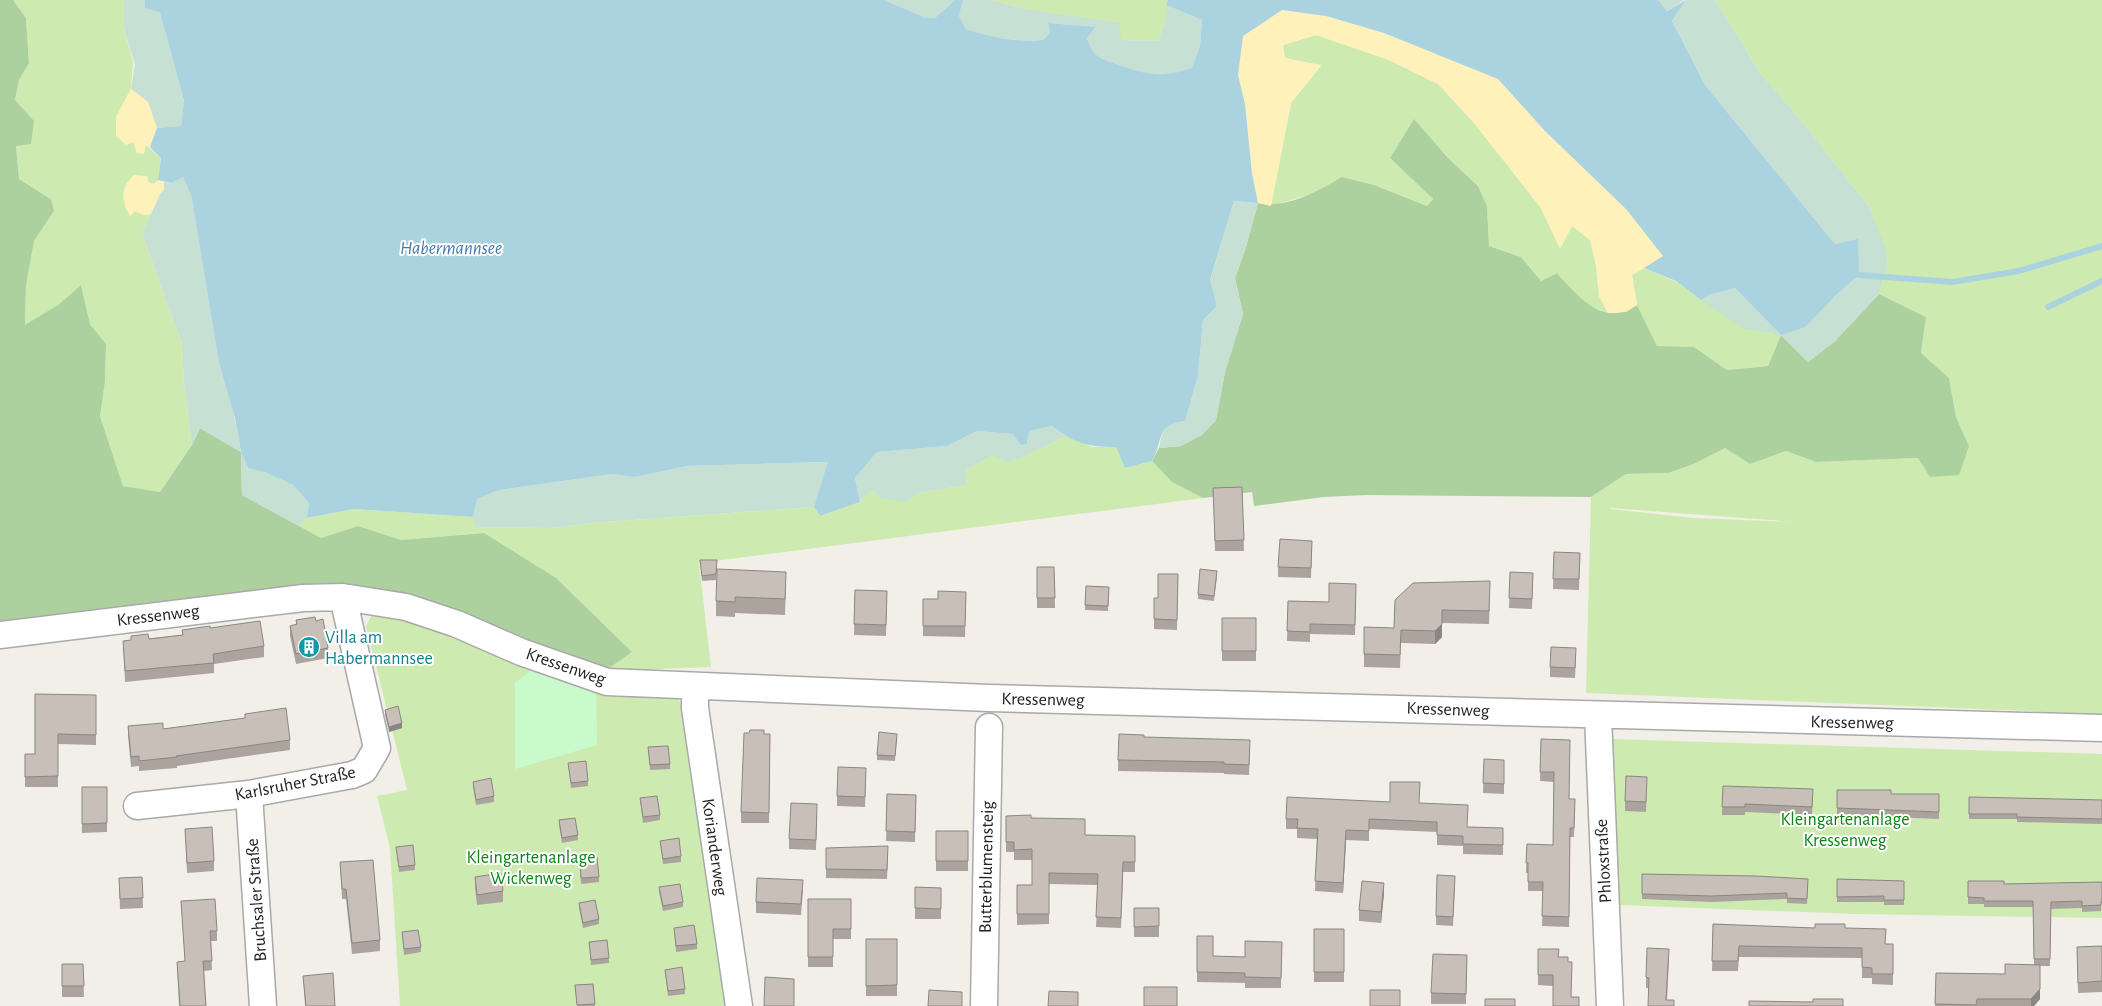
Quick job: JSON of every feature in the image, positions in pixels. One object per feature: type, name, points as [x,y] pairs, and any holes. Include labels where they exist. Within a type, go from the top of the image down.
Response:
[{"type":"street","name":"Kressenweg","points":[[0,635],[303,598],[342,597],[406,607],[458,624],[521,652],[607,682],[989,698],[1490,710],[1598,715],[2102,728]]},
{"type":"street","name":"Karlsruher Straße","points":[[137,806],[249,794],[364,770],[377,748],[342,597]]},
{"type":"street","name":"Korianderweg","points":[[695,687],[695,708],[739,1006]]},
{"type":"street","name":"Phloxstraße","points":[[1598,715],[1610,1006]]},
{"type":"street","name":"Butterblumensteig","points":[[984,1006],[989,727]]},
{"type":"street","name":"Bruchsaler Straße","points":[[249,794],[263,1006]]},
{"type":"green space","points":[[0,0],[13,0],[26,18],[29,63],[19,80],[15,100],[34,121],[31,144],[16,146],[19,179],[51,199],[54,211],[34,241],[26,286],[25,325],[58,305],[81,285],[90,324],[106,344],[105,382],[100,416],[123,486],[160,492],[192,445],[200,428],[241,452],[242,495],[321,538],[358,526],[401,540],[484,533],[556,578],[632,652],[605,671],[333,587],[0,621]]},
{"type":"green space","points":[[13,0],[124,0],[124,29],[133,62],[131,89],[116,117],[133,142],[146,145],[161,158],[158,180],[154,184],[148,182],[147,176],[135,211],[144,215],[151,214],[142,234],[182,344],[184,384],[192,445],[160,492],[123,486],[100,416],[105,382],[106,344],[90,324],[81,285],[58,305],[25,326],[26,286],[34,241],[54,211],[50,198],[19,179],[15,100],[19,80],[29,63],[26,18]]},
{"type":"green space","points":[[124,0],[145,0],[145,8],[160,13],[184,102],[181,126],[157,128],[148,102],[131,89],[135,65],[124,29]]},
{"type":"green space","points":[[884,0],[955,0],[935,18],[926,18]]},
{"type":"green space","points":[[963,0],[991,0],[1025,9],[1119,23],[1121,40],[1159,41],[1166,19],[1166,5],[1202,20],[1200,46],[1192,69],[1164,74],[1147,73],[1129,69],[1099,57],[1093,51],[1087,39],[1095,27],[1050,23],[1051,33],[1043,40],[1013,40],[966,29],[959,16]]},
{"type":"green space","points":[[991,0],[1168,0],[1166,19],[1160,41],[1121,40]]},
{"type":"green space","points":[[1658,0],[1684,0],[1667,11]]},
{"type":"green space","points":[[1686,0],[1715,0],[1761,74],[1800,119],[1869,207],[1885,247],[1888,261],[1879,294],[1835,341],[1808,362],[1781,335],[1835,296],[1859,275],[1857,240],[1835,244],[1705,85],[1672,21]]},
{"type":"green space","points":[[1715,0],[2102,0],[2102,714],[1586,693],[1591,497],[1626,474],[1668,473],[1694,464],[1725,448],[1750,464],[1786,451],[1816,462],[1919,458],[1969,446],[1956,417],[1949,378],[1921,353],[1926,317],[1879,294],[1888,261],[1869,207],[1800,119],[1761,74]],"holes":[[[1610,508],[1795,522],[1694,518]]]},
{"type":"green space","points":[[1316,35],[1389,60],[1438,84],[1474,123],[1541,208],[1560,248],[1572,226],[1590,240],[1596,265],[1599,296],[1608,313],[1586,305],[1557,273],[1541,281],[1521,257],[1489,246],[1487,206],[1478,186],[1448,158],[1414,120],[1390,158],[1433,199],[1427,206],[1374,185],[1343,177],[1318,192],[1271,206],[1291,103],[1321,66],[1284,58],[1283,45]]},
{"type":"green space","points":[[1414,119],[1448,158],[1478,186],[1487,206],[1489,246],[1521,257],[1541,281],[1557,273],[1583,300],[1592,307],[1602,311],[1613,313],[1624,311],[1637,305],[1657,346],[1694,347],[1727,370],[1768,366],[1781,335],[1808,362],[1835,341],[1879,294],[1926,317],[1921,353],[1949,378],[1956,417],[1969,446],[1959,475],[1930,477],[1918,458],[1816,462],[1786,451],[1750,464],[1725,448],[1694,464],[1668,473],[1626,474],[1591,497],[1367,495],[1324,497],[1254,506],[1252,492],[1203,498],[1172,482],[1152,461],[1159,448],[1181,446],[1201,435],[1216,420],[1225,372],[1243,314],[1235,278],[1258,203],[1280,203],[1302,198],[1342,177],[1374,185],[1427,206],[1433,199],[1390,158]]},
{"type":"green space","points":[[183,177],[192,198],[241,452],[200,428],[192,445],[184,384],[182,344],[142,234],[160,193],[164,190],[164,182],[172,183]]},
{"type":"green space","points":[[1234,201],[1258,203],[1235,278],[1243,314],[1225,372],[1216,420],[1202,435],[1181,446],[1159,448],[1163,431],[1173,424],[1185,421],[1198,376],[1203,320],[1217,306],[1210,281]]},
{"type":"green space","points":[[1644,268],[1677,282],[1701,300],[1781,335],[1768,366],[1727,370],[1694,347],[1657,346],[1637,305],[1632,275]]},
{"type":"green space","points":[[1735,288],[1781,335],[1742,328],[1701,300],[1709,295]]},
{"type":"green space","points":[[1052,426],[1066,436],[1023,457],[1006,462],[993,455],[966,470],[966,485],[917,493],[906,502],[881,498],[872,489],[860,502],[855,478],[877,452],[947,446],[977,431],[1013,434],[1027,444],[1029,431]]},
{"type":"green space","points":[[1066,436],[1092,447],[1116,447],[1125,468],[1152,461],[1172,482],[1203,498],[699,563],[711,667],[605,671],[632,652],[484,533],[400,540],[358,526],[321,538],[299,526],[307,518],[354,509],[473,517],[476,527],[552,528],[591,523],[814,507],[820,516],[860,502],[872,488],[917,493],[965,485],[966,470],[993,455],[1023,457]]},
{"type":"green space","points":[[241,452],[248,468],[267,473],[293,485],[309,503],[307,518],[299,526],[242,495]]},
{"type":"green space","points":[[829,462],[814,507],[591,523],[552,528],[475,527],[473,517],[477,499],[499,490],[612,474],[635,477],[687,466]]},
{"type":"green space","name":"Kleingartenanlage Wickenweg","points":[[373,613],[430,627],[676,697],[681,703],[685,715],[732,1006],[400,1006],[390,848],[377,796],[407,790],[366,626]]},
{"type":"green space","points":[[533,669],[596,691],[597,745],[515,769],[515,683]]},
{"type":"green space","name":"Kleingartenanlage Kressenweg","points":[[1612,739],[2102,754],[2102,918],[1855,914],[1619,905]]},
{"type":"sand","points":[[1282,10],[1326,16],[1384,33],[1498,79],[1545,131],[1626,209],[1664,257],[1632,275],[1637,305],[1626,312],[1608,313],[1599,296],[1596,265],[1590,240],[1572,226],[1560,249],[1541,208],[1474,123],[1438,84],[1389,60],[1316,35],[1283,45],[1285,58],[1321,65],[1291,103],[1271,206],[1258,203],[1252,174],[1245,104],[1238,75],[1243,36]]},
{"type":"sand","points":[[131,89],[148,102],[157,128],[150,147],[146,145],[144,154],[137,153],[133,142],[126,145],[116,136],[116,117]]},
{"type":"sand","points":[[134,175],[147,176],[148,182],[154,184],[158,180],[164,182],[164,190],[160,194],[151,214],[144,215],[135,211],[130,216],[127,210],[123,195],[124,190]]},
{"type":"water","name":"Habermannsee","points":[[145,0],[884,0],[926,18],[935,18],[955,0],[963,0],[959,16],[966,29],[1004,39],[1043,40],[1050,33],[1049,23],[1095,27],[1087,39],[1093,51],[1099,57],[1138,71],[1164,74],[1192,68],[1200,46],[1202,20],[1166,5],[1168,0],[1658,0],[1667,11],[1686,0],[1672,21],[1705,85],[1835,244],[1858,239],[1859,275],[1835,296],[1805,327],[1781,335],[1735,288],[1709,295],[1701,300],[1676,281],[1644,268],[1663,256],[1626,209],[1545,131],[1498,79],[1384,33],[1326,16],[1282,10],[1243,36],[1238,75],[1245,104],[1252,174],[1258,203],[1234,201],[1210,280],[1217,306],[1203,320],[1198,376],[1185,421],[1175,423],[1165,430],[1152,461],[1125,468],[1116,447],[1089,445],[1075,441],[1052,426],[1029,431],[1027,444],[1021,445],[1013,434],[977,431],[947,446],[877,452],[855,478],[860,502],[820,516],[814,507],[828,462],[687,466],[635,477],[612,474],[499,490],[477,499],[473,517],[354,509],[307,518],[309,503],[293,485],[267,473],[248,468],[241,452],[235,418],[219,362],[192,198],[183,177],[172,183],[158,180],[161,158],[150,147],[157,128],[181,126],[184,101],[160,13],[145,8]]},
{"type":"building","points":[[1242,487],[1244,540],[1215,541],[1213,488]]},
{"type":"building","points":[[1280,539],[1312,541],[1311,568],[1278,567]]},
{"type":"building","points":[[1554,552],[1580,553],[1579,579],[1553,579]]},
{"type":"building","points":[[700,560],[717,560],[716,574],[702,576]]},
{"type":"building","points":[[1037,567],[1054,567],[1055,598],[1037,598]]},
{"type":"building","points":[[717,569],[786,572],[785,599],[735,597],[735,602],[716,601]]},
{"type":"building","points":[[1200,569],[1217,571],[1214,596],[1198,594]]},
{"type":"building","points":[[1510,572],[1533,573],[1532,599],[1509,598]]},
{"type":"building","points":[[1158,574],[1178,574],[1177,620],[1154,619],[1154,598],[1158,598]]},
{"type":"building","points":[[1490,581],[1489,611],[1442,610],[1442,624],[1435,631],[1401,630],[1400,655],[1364,654],[1364,627],[1394,628],[1395,600],[1413,583]]},
{"type":"building","points":[[1329,583],[1356,584],[1355,625],[1310,624],[1310,632],[1287,631],[1288,601],[1329,602]]},
{"type":"building","points":[[1086,586],[1109,587],[1108,606],[1085,605]]},
{"type":"building","points":[[855,590],[887,591],[886,625],[854,624]]},
{"type":"building","points":[[938,591],[966,592],[965,626],[923,626],[923,599],[938,599]]},
{"type":"building","name":"Villa am Habermannsee","points":[[315,617],[316,621],[323,619],[328,648],[296,654],[290,626],[297,624],[296,620]]},
{"type":"building","points":[[1222,618],[1256,618],[1256,651],[1222,651]]},
{"type":"building","points":[[260,621],[264,646],[213,654],[214,663],[125,671],[123,641],[131,640],[131,636],[148,634],[149,639],[183,635],[182,630]]},
{"type":"building","points":[[1551,647],[1576,648],[1575,668],[1550,667]]},
{"type":"building","points":[[35,694],[96,695],[96,735],[58,734],[58,776],[25,777],[25,754],[35,754]]},
{"type":"building","points":[[398,706],[402,723],[389,727],[385,710]]},
{"type":"building","points":[[286,708],[290,740],[177,757],[139,761],[139,756],[131,757],[128,726],[163,723],[163,729],[245,718],[245,714]]},
{"type":"building","points":[[750,730],[764,730],[764,734],[770,734],[769,813],[741,812],[744,733],[749,733]]},
{"type":"building","points":[[879,732],[897,734],[895,756],[877,755]]},
{"type":"building","points":[[1119,734],[1144,735],[1144,737],[1250,740],[1249,765],[1224,764],[1224,762],[1118,760]]},
{"type":"building","points":[[1541,739],[1570,740],[1569,799],[1575,799],[1574,828],[1570,828],[1569,917],[1542,916],[1543,882],[1528,882],[1527,844],[1553,845],[1554,772],[1540,772]]},
{"type":"building","points":[[668,746],[670,764],[650,765],[648,747]]},
{"type":"building","points":[[1484,759],[1504,760],[1504,784],[1483,783]]},
{"type":"building","points":[[586,761],[588,781],[571,783],[568,763]]},
{"type":"building","points":[[838,767],[866,768],[865,797],[837,796]]},
{"type":"building","points":[[1626,776],[1647,777],[1646,802],[1625,801]]},
{"type":"building","points":[[491,778],[494,796],[476,800],[473,782]]},
{"type":"building","points":[[1390,782],[1420,782],[1419,803],[1468,805],[1467,827],[1503,828],[1503,845],[1463,844],[1463,836],[1437,835],[1437,822],[1369,819],[1369,831],[1346,830],[1343,883],[1315,881],[1318,829],[1297,828],[1298,819],[1286,819],[1287,797],[1390,802]]},
{"type":"building","points":[[1723,786],[1813,789],[1812,807],[1745,804],[1745,807],[1722,807]]},
{"type":"building","points":[[82,787],[107,787],[107,823],[82,824]]},
{"type":"building","points":[[1837,790],[1891,790],[1891,794],[1939,794],[1939,812],[1837,808]]},
{"type":"building","points":[[887,794],[916,795],[915,832],[886,831]]},
{"type":"building","points":[[657,796],[660,815],[643,817],[640,798]]},
{"type":"building","points":[[1969,797],[2102,800],[2102,819],[2017,817],[2017,814],[1969,814]]},
{"type":"building","points":[[791,803],[817,804],[816,840],[789,839]]},
{"type":"building","points":[[1031,815],[1031,818],[1085,819],[1085,835],[1135,836],[1135,862],[1123,862],[1121,918],[1096,917],[1098,874],[1049,873],[1049,914],[1017,914],[1017,885],[1032,885],[1032,849],[1014,850],[1014,842],[1006,842],[1006,816]]},
{"type":"building","points":[[575,818],[578,835],[562,838],[559,820]]},
{"type":"building","points":[[212,827],[214,861],[187,863],[185,829]]},
{"type":"building","points":[[936,831],[968,831],[968,861],[936,861]]},
{"type":"building","points":[[679,838],[681,856],[663,859],[660,841]]},
{"type":"building","points":[[413,845],[415,865],[399,867],[396,847]]},
{"type":"building","points":[[888,846],[887,870],[826,869],[826,848]]},
{"type":"building","points":[[597,857],[599,877],[581,878],[580,858]]},
{"type":"building","points":[[373,860],[380,940],[352,943],[346,889],[342,889],[340,862]]},
{"type":"building","points":[[501,873],[503,891],[477,895],[475,877]]},
{"type":"building","points":[[1642,874],[1808,879],[1807,899],[1787,898],[1787,893],[1711,896],[1642,894]]},
{"type":"building","points":[[1437,875],[1455,876],[1453,917],[1436,916]]},
{"type":"building","points":[[142,877],[143,898],[120,899],[119,878]]},
{"type":"building","points":[[757,878],[803,880],[801,904],[756,902]]},
{"type":"building","points":[[1837,879],[1904,881],[1904,900],[1884,900],[1884,896],[1837,897]]},
{"type":"building","points":[[1362,881],[1384,883],[1381,912],[1359,910]]},
{"type":"building","points":[[1968,881],[2004,881],[2004,884],[2102,882],[2102,902],[2101,905],[2082,906],[2082,901],[2051,902],[2050,959],[2034,959],[2033,901],[1984,901],[1984,898],[1968,897]]},
{"type":"building","points":[[680,884],[683,902],[663,906],[659,887]]},
{"type":"building","points":[[915,887],[941,888],[941,909],[915,908]]},
{"type":"building","points":[[215,899],[217,931],[210,931],[212,961],[203,961],[206,1006],[180,1006],[177,962],[185,961],[181,901]]},
{"type":"building","points":[[808,899],[851,899],[851,929],[833,929],[833,957],[808,957]]},
{"type":"building","points":[[595,900],[599,919],[583,923],[579,903]]},
{"type":"building","points":[[1134,908],[1159,908],[1159,926],[1134,927]]},
{"type":"building","points":[[1713,924],[1815,928],[1815,924],[1845,924],[1845,928],[1886,929],[1885,944],[1893,944],[1893,974],[1872,974],[1872,968],[1862,967],[1862,948],[1739,946],[1738,961],[1712,961]]},
{"type":"building","points":[[694,925],[697,944],[676,946],[674,928]]},
{"type":"building","points":[[1314,929],[1344,929],[1344,972],[1314,972]]},
{"type":"building","points":[[418,930],[421,947],[404,949],[402,932]]},
{"type":"building","points":[[1197,936],[1213,936],[1213,956],[1245,957],[1245,941],[1282,942],[1281,978],[1245,977],[1245,973],[1197,972]]},
{"type":"building","points":[[866,939],[897,939],[897,985],[866,986]]},
{"type":"building","points":[[607,940],[609,958],[591,960],[589,942]]},
{"type":"building","points":[[2102,946],[2102,981],[2078,983],[2077,947]]},
{"type":"building","points":[[1647,948],[1669,949],[1666,1000],[1674,1000],[1674,1006],[1648,1006]]},
{"type":"building","points":[[1538,949],[1559,949],[1558,957],[1568,957],[1568,962],[1572,962],[1571,997],[1579,997],[1579,1006],[1553,1006],[1553,975],[1538,975]]},
{"type":"building","points":[[1433,954],[1467,955],[1466,994],[1431,993]]},
{"type":"building","points":[[62,964],[83,964],[84,986],[62,986]]},
{"type":"building","points":[[2005,964],[2040,965],[2040,989],[2031,999],[1977,999],[1976,1005],[1935,1004],[1936,973],[2005,974]]},
{"type":"building","points":[[682,967],[685,989],[668,991],[665,970]]},
{"type":"building","points":[[333,973],[335,1006],[306,1006],[303,976]]},
{"type":"building","points":[[765,977],[794,979],[794,1006],[764,1006]]},
{"type":"building","points":[[593,984],[595,1004],[577,1005],[575,985]]},
{"type":"building","points":[[1144,987],[1177,987],[1177,1006],[1144,1006]]},
{"type":"building","points":[[929,990],[962,992],[962,1006],[928,1006]]},
{"type":"building","points":[[1370,990],[1400,990],[1400,1006],[1370,1006]]},
{"type":"building","points":[[1049,991],[1078,992],[1078,1006],[1048,1006]]},
{"type":"building","points":[[1485,999],[1515,999],[1515,1006],[1485,1006]]},
{"type":"building","points":[[1813,999],[1843,999],[1843,1006],[1749,1006],[1749,1001],[1813,1002]]},
{"type":"waterway","points":[[1859,275],[1952,282],[2019,271],[2102,246]]},
{"type":"waterway","points":[[2048,307],[2102,281]]},
{"type":"place","name":"Villa am Habermannsee","points":[[309,647]]}]
